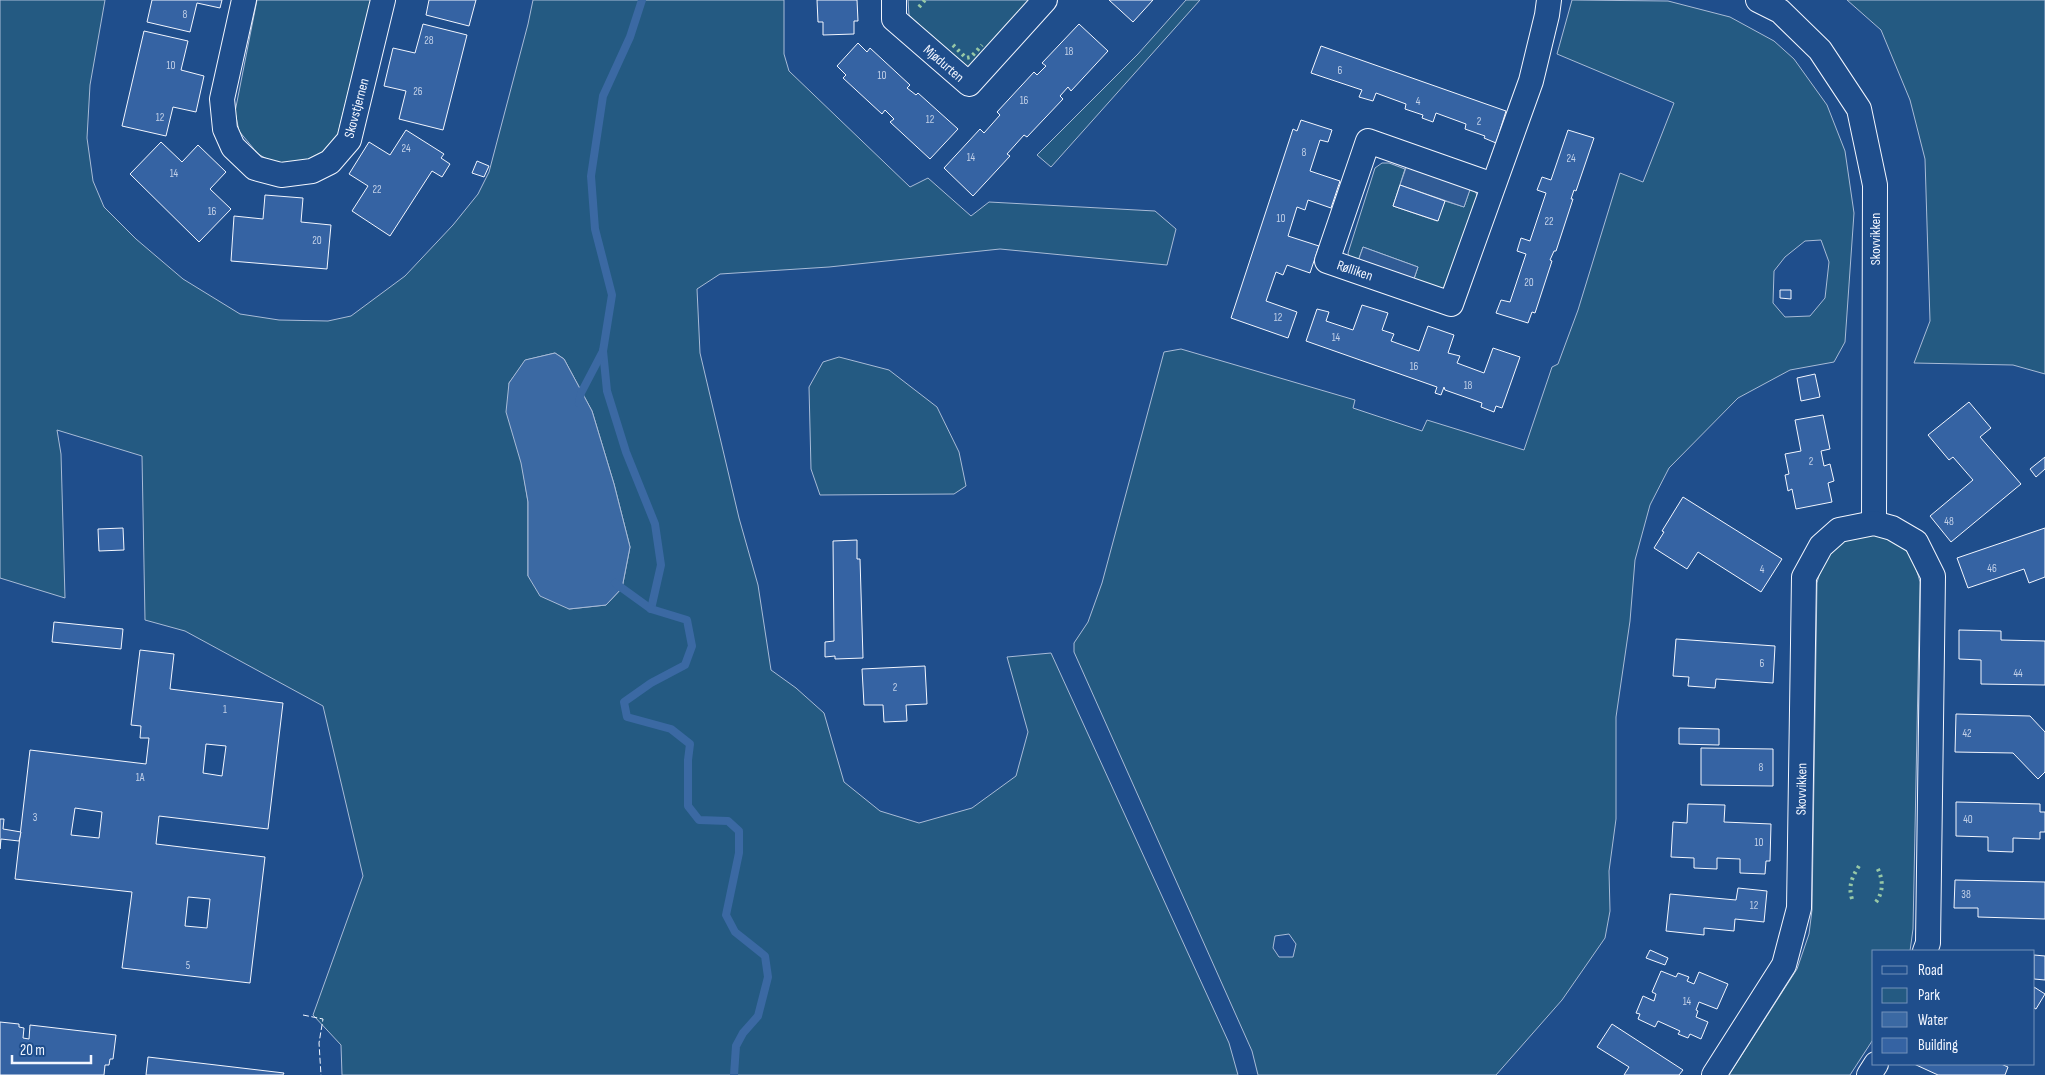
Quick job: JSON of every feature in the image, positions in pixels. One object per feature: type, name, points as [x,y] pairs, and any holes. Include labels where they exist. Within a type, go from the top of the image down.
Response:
[{"type":"street","name":"Skovstjernen","points":[[244,0],[222,99],[225,129],[233,148],[255,168],[281,175],[312,171],[330,162],[349,140],[382,0]]},
{"type":"street","name":"Mjødurten","points":[[894,0],[894,19],[969,84],[1045,0]]},
{"type":"street","name":"Rølliken","points":[[1493,185],[1368,141],[1327,261],[1451,304],[1531,81],[1547,15],[1548,0]]},
{"type":"street","name":"Skovvikken","points":[[1714,1075],[1784,965],[1799,908],[1804,577],[1821,546],[1838,530],[1874,522],[1875,184],[1859,109],[1820,50],[1780,11],[1758,0]]},
{"type":"street","points":[[1874,522],[1892,528],[1916,542],[1933,576],[1928,943],[1925,950]]},
{"type":"green space","points":[[0,0],[105,0],[90,85],[87,138],[93,181],[104,207],[136,239],[183,279],[240,314],[279,320],[328,321],[351,316],[405,276],[453,225],[478,194],[489,172],[533,0],[784,0],[784,54],[789,71],[910,187],[928,178],[971,216],[989,202],[1155,211],[1176,229],[1167,265],[1000,249],[829,267],[720,274],[697,289],[700,353],[739,518],[758,585],[771,670],[796,688],[824,713],[844,782],[880,811],[919,823],[972,808],[1016,776],[1028,732],[1007,657],[1051,653],[1229,1043],[1238,1075],[342,1075],[341,1045],[313,1015],[363,876],[323,706],[185,631],[145,620],[142,456],[57,430],[61,454],[65,598],[0,578]],"holes":[[[555,353],[564,359],[592,411],[614,484],[630,547],[622,588],[606,605],[569,609],[528,576],[528,502],[509,383],[526,360]]]},
{"type":"green space","points":[[257,0],[371,0],[338,134],[320,155],[300,165],[274,163],[258,154],[239,131],[235,112]]},
{"type":"green space","points":[[908,0],[1030,0],[971,67],[962,66],[909,15]]},
{"type":"green space","points":[[1186,0],[1200,0],[1051,167],[1037,155],[1138,54]]},
{"type":"green space","points":[[1572,0],[1668,1],[1730,17],[1774,41],[1794,59],[1827,105],[1845,151],[1854,213],[1845,342],[1834,362],[1790,370],[1738,398],[1669,468],[1650,505],[1635,560],[1630,621],[1616,717],[1616,819],[1609,871],[1610,911],[1605,938],[1562,1000],[1496,1075],[1258,1075],[1252,1051],[1074,652],[1074,643],[1088,622],[1102,583],[1164,352],[1181,349],[1355,400],[1353,408],[1422,431],[1427,420],[1524,450],[1552,367],[1558,364],[1578,310],[1620,173],[1643,182],[1674,103],[1557,54]],"holes":[[[1821,240],[1829,262],[1825,298],[1810,316],[1785,317],[1773,303],[1774,271],[1785,257],[1805,241]],[[1289,934],[1296,944],[1293,957],[1279,957],[1273,948],[1275,936]]]},
{"type":"green space","points":[[1847,0],[2045,0],[2045,374],[2013,365],[1914,363],[1930,321],[1925,159],[1910,100],[1881,30]]},
{"type":"green space","points":[[1382,163],[1389,163],[1405,169],[1393,206],[1437,221],[1445,201],[1464,207],[1470,189],[1475,191],[1480,201],[1447,291],[1412,285],[1418,267],[1363,247],[1356,267],[1350,263],[1348,253],[1375,168]]},
{"type":"green space","points":[[839,357],[889,370],[937,407],[959,452],[966,486],[954,494],[820,495],[811,469],[809,387],[823,362]]},
{"type":"green space","points":[[1866,534],[1877,535],[1887,538],[1902,547],[1913,561],[1920,582],[1913,929],[1910,950],[1872,950],[1872,1041],[1850,1075],[1729,1075],[1797,969],[1809,934],[1812,910],[1817,583],[1823,564],[1830,552],[1840,542]]},
{"type":"shaded area","points":[[1410,156],[1474,178],[1464,207],[1400,185]]},
{"type":"shaded area","points":[[1363,247],[1418,267],[1410,290],[1355,270]]},
{"type":"water","points":[[555,353],[564,359],[592,411],[614,484],[630,547],[622,588],[606,605],[569,609],[540,596],[528,576],[528,502],[521,463],[506,412],[509,383],[525,360]]},
{"type":"building","points":[[152,0],[222,0],[220,8],[197,3],[190,32],[147,22]]},
{"type":"building","points":[[429,0],[476,0],[469,26],[426,15]]},
{"type":"building","points":[[817,0],[857,0],[858,21],[854,21],[854,34],[823,35],[823,22],[818,22]]},
{"type":"building","points":[[1109,0],[1153,0],[1133,22]]},
{"type":"building","points":[[423,24],[467,35],[443,130],[399,119],[406,91],[384,86],[393,48],[415,53]]},
{"type":"building","points":[[1079,24],[1108,51],[1071,91],[1068,87],[1060,96],[1063,99],[1027,137],[1024,135],[1007,154],[1010,156],[973,196],[944,168],[980,129],[984,133],[1000,115],[997,112],[1034,72],[1037,75],[1046,66],[1042,63]]},
{"type":"building","points":[[144,31],[188,41],[181,70],[204,76],[196,112],[173,107],[166,136],[122,126]]},
{"type":"building","points":[[858,43],[867,52],[870,48],[910,85],[907,88],[916,95],[918,93],[958,129],[930,159],[890,122],[894,119],[885,110],[882,114],[843,78],[846,75],[837,66]]},
{"type":"building","points":[[1321,46],[1506,111],[1496,143],[1484,138],[1485,136],[1465,129],[1466,124],[1436,113],[1433,122],[1422,118],[1423,115],[1405,109],[1406,104],[1376,93],[1373,101],[1359,97],[1362,90],[1311,73]]},
{"type":"building","points":[[1301,120],[1332,130],[1328,142],[1320,140],[1310,171],[1340,181],[1331,208],[1308,200],[1305,210],[1297,207],[1288,236],[1319,246],[1310,273],[1287,265],[1283,275],[1276,272],[1266,301],[1297,312],[1288,338],[1231,318],[1293,129],[1297,131]]},
{"type":"building","points":[[406,130],[444,154],[441,158],[450,164],[442,177],[432,171],[390,236],[352,211],[368,186],[349,174],[369,142],[390,155]]},
{"type":"building","points":[[1568,130],[1594,138],[1576,191],[1574,190],[1571,199],[1573,199],[1556,251],[1554,251],[1550,260],[1552,261],[1535,313],[1532,312],[1528,323],[1496,313],[1501,300],[1510,302],[1526,254],[1517,251],[1521,238],[1530,241],[1546,193],[1537,190],[1542,177],[1551,180]]},
{"type":"building","points":[[161,142],[182,162],[198,145],[226,172],[210,189],[231,209],[199,242],[130,174]]},
{"type":"building","points":[[477,161],[489,166],[484,177],[472,173]]},
{"type":"building","points":[[1400,185],[1445,201],[1438,221],[1393,206]]},
{"type":"building","points":[[265,195],[303,198],[301,222],[331,225],[327,269],[231,261],[234,216],[263,219]]},
{"type":"building","points":[[1780,290],[1791,290],[1791,299],[1780,298]]},
{"type":"building","points":[[1362,305],[1388,313],[1382,330],[1394,334],[1391,341],[1419,351],[1428,326],[1454,335],[1448,353],[1460,356],[1457,363],[1484,373],[1493,348],[1520,357],[1502,408],[1496,406],[1494,412],[1481,407],[1482,403],[1445,390],[1444,387],[1441,395],[1435,393],[1437,387],[1306,341],[1317,309],[1329,312],[1326,321],[1353,330]]},
{"type":"building","points":[[1815,374],[1820,397],[1801,401],[1797,378]]},
{"type":"building","points":[[1969,402],[1991,428],[1980,437],[2021,484],[1951,542],[1930,516],[1973,480],[1953,457],[1949,460],[1928,435]]},
{"type":"building","points":[[1823,415],[1830,449],[1821,451],[1824,466],[1830,464],[1834,481],[1828,483],[1832,502],[1796,509],[1792,489],[1788,491],[1785,475],[1789,474],[1785,454],[1801,451],[1795,420]]},
{"type":"building","points":[[2045,457],[2045,469],[2036,477],[2030,469]]},
{"type":"building","points":[[1683,497],[1782,559],[1761,592],[1698,552],[1687,569],[1654,548]]},
{"type":"building","points":[[123,528],[124,550],[99,551],[98,529]]},
{"type":"building","points":[[2045,528],[2045,577],[2029,583],[2024,569],[1968,588],[1957,558]]},
{"type":"building","points":[[857,540],[857,559],[860,559],[863,658],[835,659],[835,656],[825,657],[825,642],[834,641],[833,541]]},
{"type":"building","points":[[54,622],[123,629],[121,649],[52,642]]},
{"type":"building","points":[[1959,630],[2001,631],[2001,640],[2045,641],[2045,685],[1981,684],[1981,660],[1959,659]]},
{"type":"building","points":[[1676,639],[1775,646],[1773,683],[1716,679],[1715,688],[1688,686],[1689,677],[1673,676]]},
{"type":"building","points":[[140,650],[174,654],[170,689],[283,703],[268,829],[159,816],[156,844],[265,857],[250,983],[122,968],[132,892],[15,879],[30,750],[146,764],[149,738],[140,738],[141,726],[131,725]],"holes":[[[206,744],[226,746],[222,776],[203,773]],[[75,808],[102,812],[99,838],[71,835]],[[188,897],[210,899],[207,928],[185,926]]]},
{"type":"building","points":[[925,666],[927,704],[906,705],[907,721],[884,722],[883,705],[864,705],[862,669]]},
{"type":"building","points":[[1956,714],[2030,716],[2045,732],[2045,772],[2038,779],[2013,753],[1955,752]]},
{"type":"building","points":[[1679,728],[1719,729],[1719,745],[1679,744]]},
{"type":"building","points":[[1701,748],[1773,749],[1773,786],[1701,785]]},
{"type":"building","points":[[1956,802],[2040,804],[2040,812],[2045,812],[2045,832],[2040,832],[2040,839],[2013,838],[2013,852],[1988,851],[1988,837],[1956,836]]},
{"type":"building","points":[[1688,804],[1725,805],[1724,822],[1771,824],[1770,861],[1766,861],[1765,874],[1740,873],[1740,859],[1717,858],[1717,869],[1694,868],[1694,858],[1671,857],[1673,822],[1687,823]]},
{"type":"building","points":[[0,819],[4,819],[3,829],[21,832],[19,841],[1,839],[0,849]]},
{"type":"building","points":[[1955,880],[2045,882],[2045,919],[1978,917],[1978,908],[1954,908]]},
{"type":"building","points":[[1738,888],[1767,891],[1764,922],[1735,919],[1734,931],[1704,928],[1704,935],[1666,931],[1670,894],[1736,900]]},
{"type":"building","points":[[1650,950],[1668,958],[1665,965],[1646,958]]},
{"type":"building","points":[[2035,955],[2045,956],[2045,980],[2035,979]]},
{"type":"building","points":[[1661,971],[1676,977],[1678,973],[1689,977],[1687,981],[1694,984],[1699,972],[1728,984],[1717,1009],[1699,1002],[1696,1017],[1708,1022],[1701,1039],[1690,1034],[1688,1038],[1678,1034],[1680,1031],[1658,1021],[1655,1027],[1638,1019],[1640,1014],[1636,1013],[1643,996],[1654,1001],[1656,994],[1652,992]]},
{"type":"building","points":[[2035,988],[2045,994],[2035,1008]]},
{"type":"building","points":[[0,1022],[19,1024],[19,1027],[24,1028],[23,1038],[29,1039],[30,1025],[116,1035],[113,1059],[110,1059],[109,1065],[105,1065],[104,1075],[0,1075]]},
{"type":"building","points":[[1612,1024],[1683,1070],[1679,1075],[1624,1075],[1629,1067],[1597,1047]]},
{"type":"building","points":[[148,1057],[284,1073],[283,1075],[146,1075]]},
{"type":"building","points":[[1916,1065],[2003,1065],[2008,1067],[2005,1075],[1938,1075]]},
{"type":"waterway","points":[[579,403],[581,393],[603,351],[612,295],[595,229],[591,176],[603,96],[630,37],[642,0]]},
{"type":"waterway","points":[[603,351],[607,391],[626,452],[655,524],[661,565],[651,609]]},
{"type":"waterway","points":[[615,583],[651,609],[687,620],[692,646],[685,665],[651,683],[624,702],[627,717],[671,729],[690,744],[688,806],[699,820],[728,821],[739,831],[739,853],[726,915],[735,932],[765,956],[768,977],[758,1016],[743,1033],[736,1046],[734,1075]]},
{"type":"hedge","points":[[919,7],[925,0]]},
{"type":"hedge","points":[[953,45],[966,58],[971,57],[982,45]]},
{"type":"hedge","points":[[1852,899],[1851,882],[1859,866]]},
{"type":"hedge","points":[[1876,902],[1882,885],[1877,867]]},
{"type":"fence","points":[[303,1015],[323,1019],[319,1043],[321,1075]]}]
